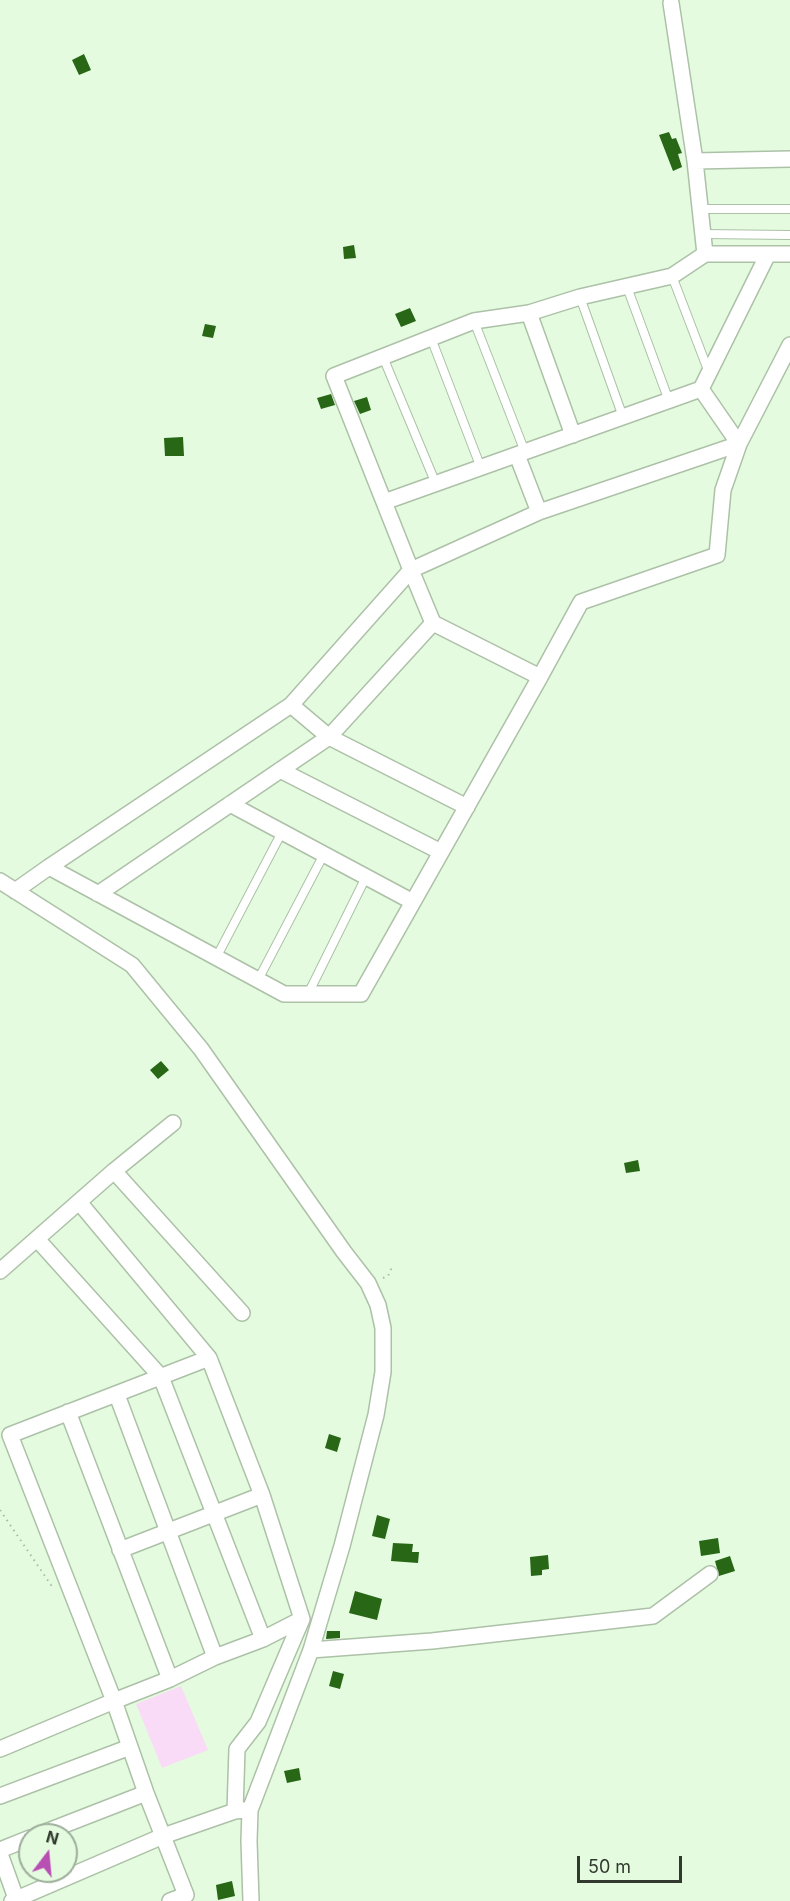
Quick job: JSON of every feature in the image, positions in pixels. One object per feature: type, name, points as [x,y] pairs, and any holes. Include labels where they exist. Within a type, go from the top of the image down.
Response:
[{"type":"street","points":[[672,1],[695,161],[705,254]]},
{"type":"street","points":[[695,161],[790,159]]},
{"type":"street","points":[[540,677],[433,623],[334,376],[474,321],[530,314],[580,297],[672,276],[705,254],[790,254]]},
{"type":"street","points":[[384,502],[701,389],[768,254]]},
{"type":"street","points":[[530,314],[573,435]]},
{"type":"street","points":[[49,867],[284,994],[361,994],[581,602],[717,555],[723,490],[739,444],[790,345]]},
{"type":"street","points":[[701,389],[739,444]]},
{"type":"street","points":[[15,891],[291,705],[411,570],[539,512],[739,444]]},
{"type":"street","points":[[521,453],[539,512]]},
{"type":"street","points":[[98,894],[328,737],[433,623]]},
{"type":"street","points":[[291,705],[328,737],[467,807]]},
{"type":"street","points":[[280,771],[441,852]]},
{"type":"street","points":[[231,804],[413,902]]},
{"type":"street","points":[[0,881],[132,965],[201,1049],[368,1284],[378,1305],[383,1328],[383,1372],[376,1415],[312,1650],[243,1810],[163,1836],[15,1900],[0,1854]]},
{"type":"street","points":[[0,1271],[172,1123]]},
{"type":"street","points":[[114,1171],[242,1313]]},
{"type":"street","points":[[79,1202],[209,1358],[262,1495],[302,1619],[258,1722],[237,1749],[243,1810],[249,1841],[251,1901]]},
{"type":"street","points":[[37,1239],[161,1377],[262,1639]]},
{"type":"street","points":[[170,1901],[186,1895],[67,1578],[5,1429],[68,1412],[117,1395],[209,1358]]},
{"type":"street","points":[[117,1395],[215,1657]]},
{"type":"street","points":[[68,1412],[170,1679]]},
{"type":"street","points":[[120,1550],[262,1495]]},
{"type":"street","points":[[312,1650],[432,1641],[653,1616],[710,1574]]},
{"type":"street","points":[[0,1749],[170,1679],[302,1619]]},
{"type":"street","points":[[0,1796],[130,1747]]},
{"type":"street","points":[[69,1823],[146,1793]]},
{"type":"street","points":[[0,1850],[18,1843]]},
{"type":"lane","points":[[699,209],[790,209]]},
{"type":"lane","points":[[703,234],[790,235]]},
{"type":"lane","points":[[672,276],[709,373]]},
{"type":"lane","points":[[627,287],[669,401]]},
{"type":"lane","points":[[580,297],[623,417]]},
{"type":"lane","points":[[474,321],[521,453]]},
{"type":"lane","points":[[431,338],[481,468]]},
{"type":"lane","points":[[383,357],[436,484]]},
{"type":"lane","points":[[216,958],[282,832]]},
{"type":"lane","points":[[258,980],[324,854]]},
{"type":"lane","points":[[307,994],[366,877]]},
{"type":"path","points":[[368,1284],[387,1276],[393,1265]]},
{"type":"path","points":[[0,1510],[51,1585],[67,1578]]},
{"type":"shaded area","points":[[181,1686],[208,1750],[162,1768],[136,1704]]},
{"type":"building","points":[[84,54],[91,70],[79,75],[72,60]]},
{"type":"building","points":[[669,132],[672,139],[676,138],[682,153],[678,154],[682,167],[673,171],[659,135]]},
{"type":"building","points":[[354,245],[356,258],[344,259],[343,247]]},
{"type":"building","points":[[410,308],[416,321],[401,327],[395,314]]},
{"type":"building","points":[[205,324],[216,326],[213,338],[202,336]]},
{"type":"building","points":[[331,394],[335,405],[321,409],[317,398]]},
{"type":"building","points":[[367,397],[371,410],[360,414],[354,401]]},
{"type":"building","points":[[183,437],[184,456],[165,456],[164,438]]},
{"type":"building","points":[[161,1061],[169,1070],[158,1079],[150,1070]]},
{"type":"building","points":[[638,1160],[640,1171],[626,1173],[624,1163]]},
{"type":"building","points":[[329,1434],[341,1438],[337,1452],[325,1448]]},
{"type":"building","points":[[377,1515],[390,1519],[385,1539],[372,1536]]},
{"type":"building","points":[[718,1538],[720,1553],[701,1556],[699,1541]]},
{"type":"building","points":[[393,1543],[413,1544],[412,1552],[419,1552],[418,1563],[391,1561]]},
{"type":"building","points":[[548,1555],[549,1569],[542,1570],[542,1575],[531,1576],[530,1557]]},
{"type":"building","points":[[730,1556],[735,1571],[719,1576],[715,1561]]},
{"type":"building","points":[[355,1591],[382,1599],[377,1620],[349,1613]]},
{"type":"building","points":[[327,1631],[340,1631],[340,1638],[326,1639]]},
{"type":"building","points":[[333,1671],[344,1674],[340,1689],[329,1686]]},
{"type":"building","points":[[299,1768],[301,1780],[287,1783],[284,1771]]},
{"type":"building","points":[[232,1881],[235,1896],[218,1900],[216,1885]]}]
